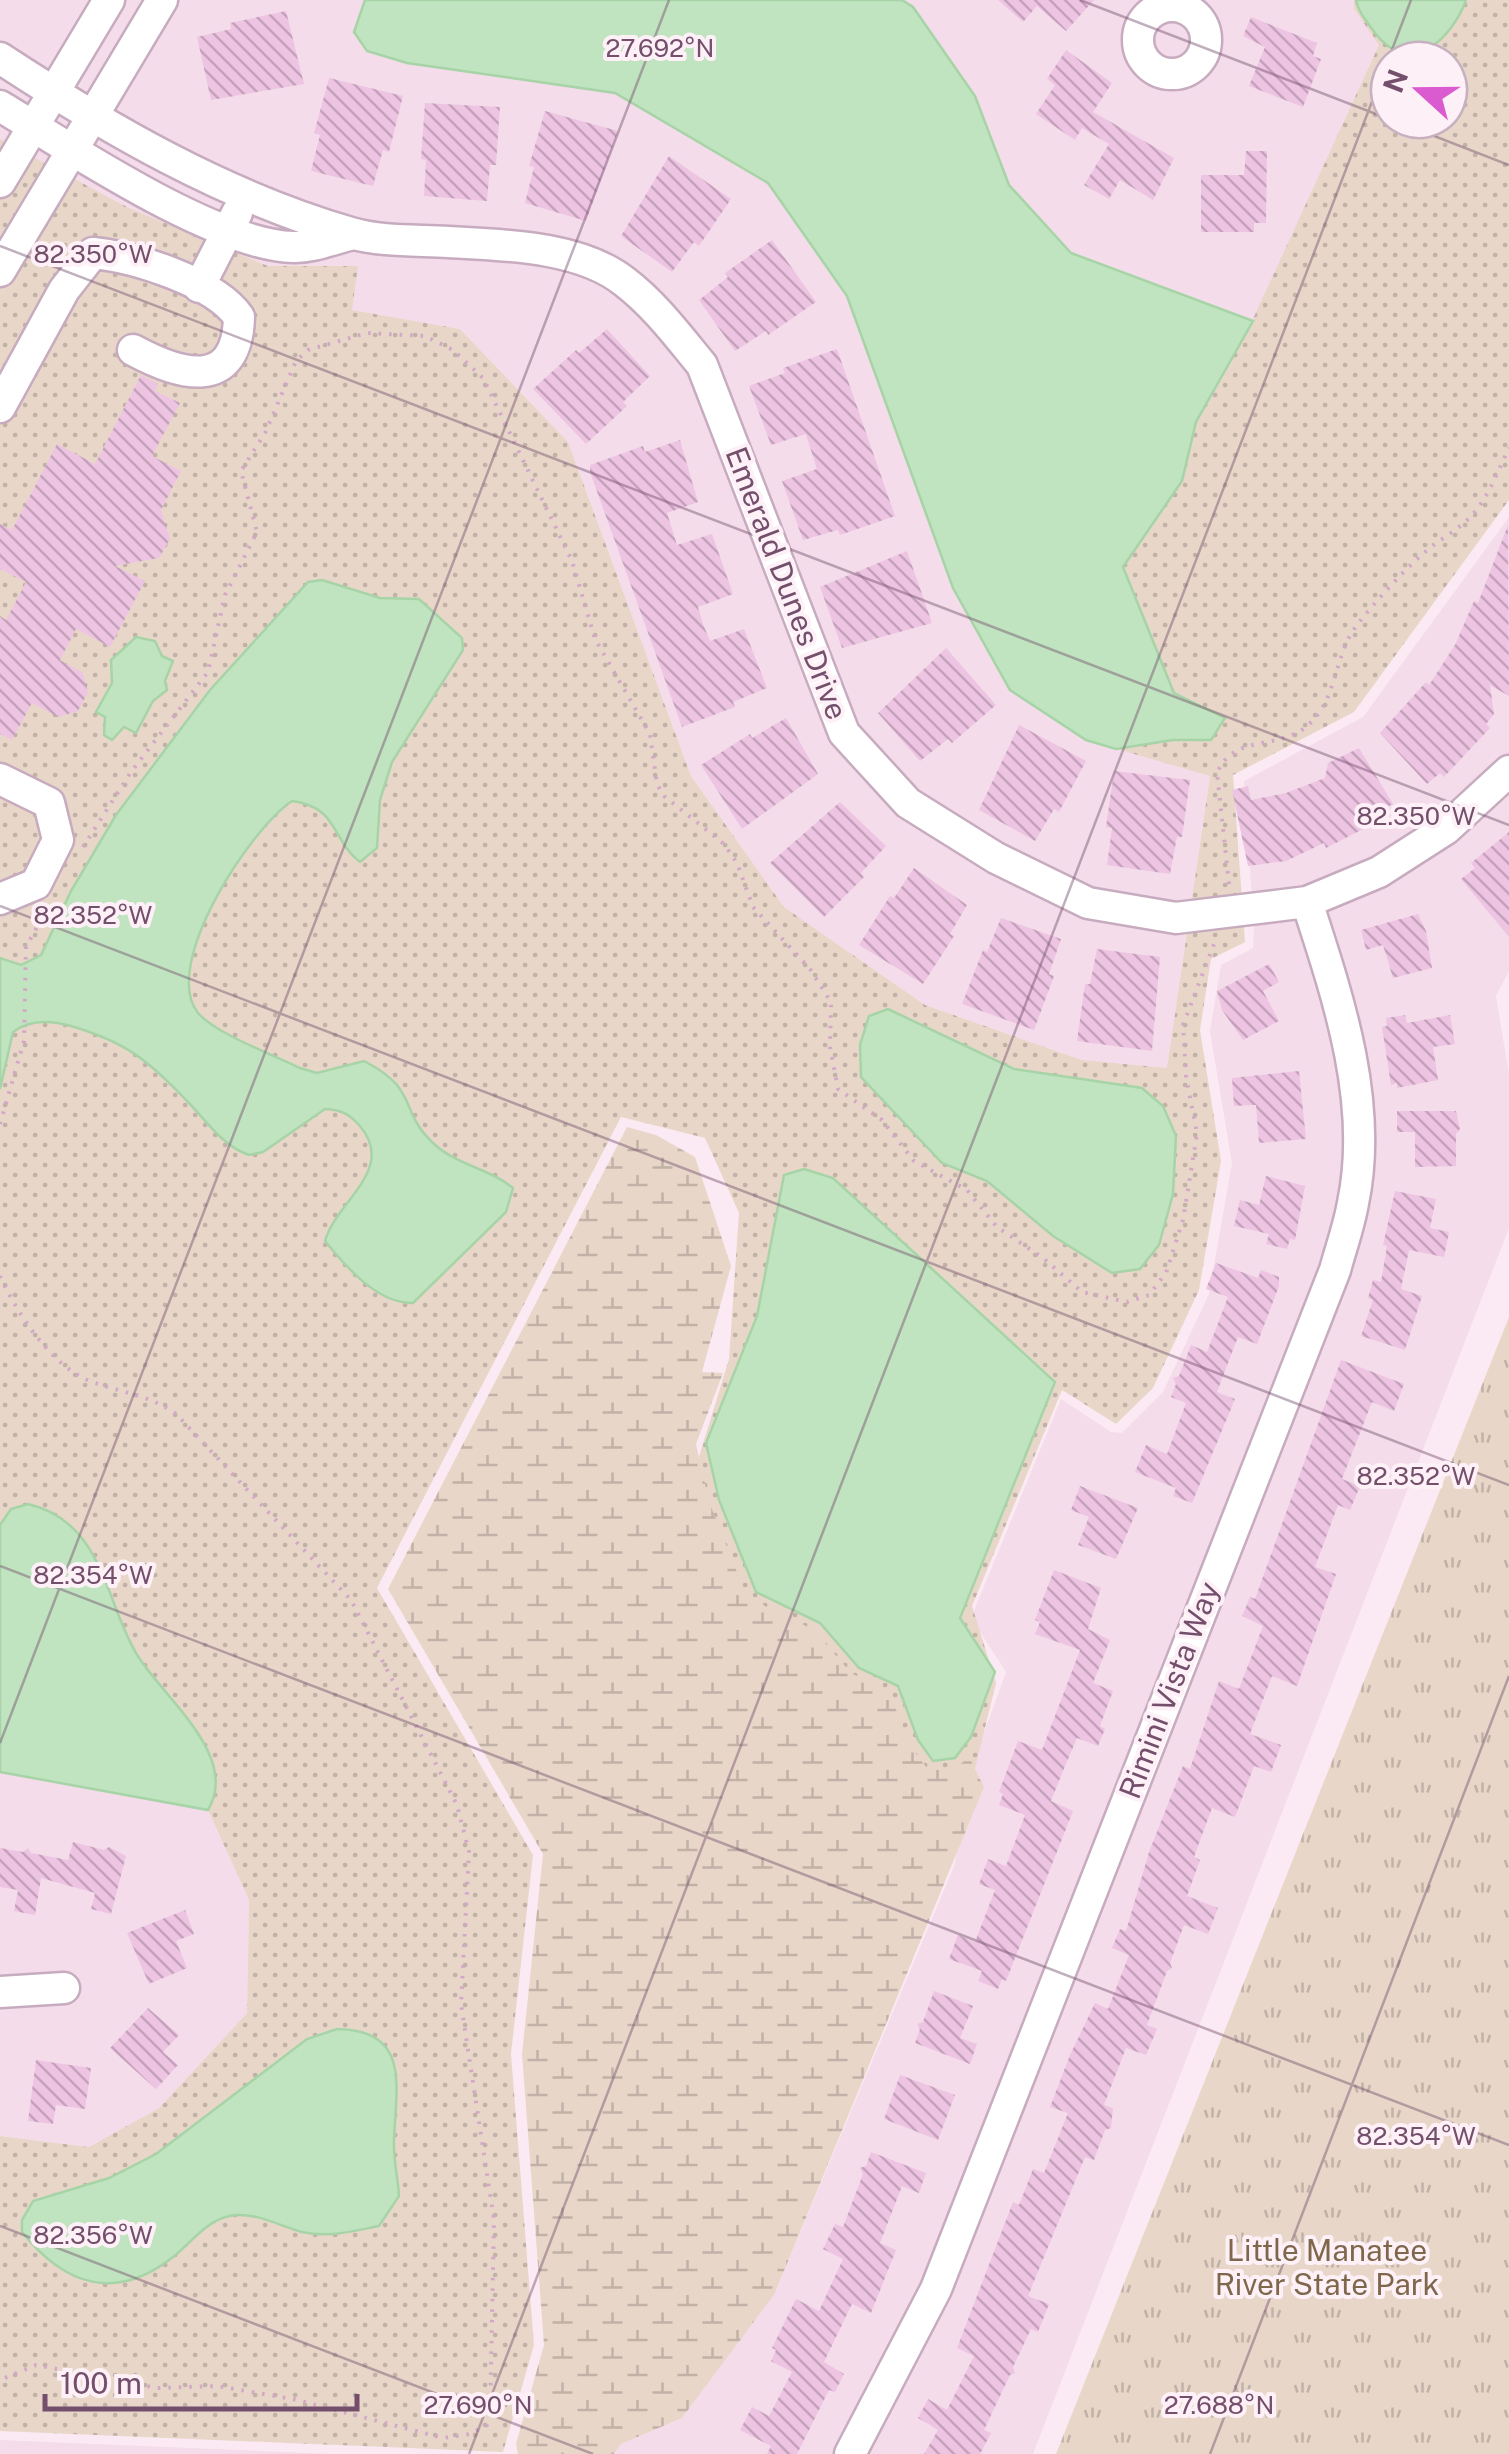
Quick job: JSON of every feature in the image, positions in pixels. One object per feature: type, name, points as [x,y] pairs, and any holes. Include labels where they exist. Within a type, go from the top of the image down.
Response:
[{"type":"street","points":[[0,182],[109,0]]},
{"type":"street","points":[[0,271],[162,0]]},
{"type":"street","name":"Emerald Dunes Drive","points":[[0,58],[143,146],[245,197],[354,234],[493,244],[569,256],[622,279],[664,318],[702,365],[844,732],[908,803],[996,858],[1088,903],[1176,918],[1307,902],[1379,872],[1446,829],[1509,770]]},
{"type":"street","name":"Emerald Dunes Drive","points":[[0,106],[228,232],[294,248],[354,234]]},
{"type":"street","points":[[199,287],[245,197]]},
{"type":"street","points":[[0,407],[64,290],[94,253],[127,256],[199,287],[228,302],[239,317],[232,354],[218,366],[192,374],[172,371],[132,350]]},
{"type":"street","points":[[0,779],[49,804],[58,840],[36,884],[0,900]]},
{"type":"street","name":"Rimini Vista Way","points":[[850,2454],[936,2289],[1336,1270],[1354,1200],[1358,1141],[1353,1064],[1307,902]]},
{"type":"street","points":[[0,1992],[64,1988]]},
{"type":"path","points":[[83,847],[212,662],[225,595],[257,532],[241,471],[264,433],[296,361],[308,350],[367,333],[424,336],[454,350],[483,378],[498,402],[519,458],[572,560],[595,639],[650,734],[657,784],[664,796],[724,844],[737,863],[753,907],[810,969],[831,1002],[830,1047],[838,1089],[882,1120],[914,1162],[967,1190],[997,1228],[1092,1296],[1126,1302],[1149,1295],[1166,1273],[1177,1248],[1197,1134],[1182,1025],[1207,953],[1232,914],[1217,773],[1221,764],[1248,744],[1298,733],[1320,712],[1341,652],[1359,622],[1424,552],[1474,514],[1509,448]]},
{"type":"path","points":[[0,1124],[24,1041],[26,947],[54,897]]},
{"type":"path","points":[[0,1276],[66,1368],[109,1388],[152,1397],[176,1414],[350,1600],[386,1665],[457,1806],[469,1852],[461,2004],[494,2220],[490,2416],[486,2425],[470,2434],[420,2435],[292,2399],[216,2386],[157,2388],[36,2365],[0,2380]]},
{"type":"shaded area","points":[[0,0],[365,0],[354,32],[407,63],[615,93],[768,183],[847,296],[953,588],[1086,740],[1210,775],[1167,1069],[1082,1060],[925,1005],[784,907],[691,776],[568,442],[460,329],[351,310],[357,267],[268,266],[127,207],[0,139]]},
{"type":"shaded area","points":[[365,0],[902,0],[913,7],[975,96],[1009,185],[1071,253],[1253,321],[1196,422],[1182,481],[1123,567],[1174,693],[1225,718],[1211,740],[1173,740],[1116,749],[1086,740],[1010,690],[953,588],[847,296],[768,183],[615,93],[407,63],[367,51],[354,32]]},
{"type":"shaded area","points":[[902,0],[1354,0],[1354,9],[1377,40],[1369,40],[1369,68],[1253,321],[1071,253],[1009,185],[975,96]]},
{"type":"shaded area","points":[[1356,0],[1466,0],[1460,15],[1440,40],[1382,40]]},
{"type":"shaded area","points":[[1509,517],[1509,753],[1438,820],[1372,862],[1302,892],[1252,899],[1244,781],[1363,717]]},
{"type":"shaded area","points":[[322,580],[380,598],[419,599],[462,638],[463,650],[392,762],[380,800],[377,848],[360,862],[327,817],[307,804],[292,801],[254,839],[215,900],[191,964],[189,992],[206,1021],[300,1068],[317,1073],[364,1061],[382,1071],[401,1091],[415,1120],[432,1142],[513,1188],[506,1212],[413,1303],[375,1291],[325,1241],[361,1184],[372,1156],[369,1141],[359,1125],[344,1113],[325,1109],[263,1152],[249,1155],[222,1139],[172,1086],[134,1054],[90,1032],[48,1022],[26,1025],[13,1032],[0,1089],[0,958],[21,965],[41,955],[71,891],[116,815],[210,690],[308,582]]},
{"type":"shaded area","points":[[136,637],[155,641],[162,656],[173,661],[165,681],[167,690],[153,701],[136,733],[124,727],[112,740],[104,735],[105,717],[96,712],[112,683],[111,660]]},
{"type":"shaded area","points":[[1509,788],[1509,971],[1496,996],[1509,1074],[1509,1228],[1033,2454],[864,2454],[946,2294],[1366,1202],[1321,909]]},
{"type":"shaded area","points":[[1299,915],[1341,1065],[1346,1140],[1342,1198],[1324,1266],[924,2284],[836,2454],[614,2454],[621,2444],[682,2418],[774,2295],[955,1864],[969,1757],[981,1741],[1006,1672],[971,1618],[1061,1399],[1111,1432],[1122,1433],[1163,1392],[1209,1294],[1232,1163],[1210,1031],[1221,965],[1253,948],[1254,922]]},
{"type":"shaded area","points":[[888,1009],[1014,1069],[1142,1088],[1163,1106],[1176,1136],[1173,1194],[1159,1245],[1140,1269],[1112,1273],[1053,1236],[987,1181],[942,1163],[861,1077],[860,1045],[869,1016]]},
{"type":"shaded area","points":[[804,1169],[833,1178],[1055,1382],[960,1618],[995,1672],[971,1737],[955,1758],[933,1761],[918,1740],[898,1686],[859,1668],[820,1623],[756,1592],[719,1500],[706,1443],[757,1316],[784,1175]]},
{"type":"shaded area","points":[[28,1504],[53,1513],[87,1545],[136,1653],[206,1747],[214,1768],[215,1789],[208,1810],[0,1772],[0,1525],[11,1509]]},
{"type":"shaded area","points":[[0,1772],[208,1810],[249,1900],[247,2013],[159,2108],[89,2147],[0,2136]]},
{"type":"shaded area","points":[[337,2029],[377,2039],[388,2050],[394,2065],[394,2147],[399,2196],[379,2226],[321,2234],[254,2216],[226,2217],[209,2225],[152,2271],[112,2283],[74,2276],[38,2250],[22,2232],[22,2220],[33,2201],[109,2178],[156,2154],[307,2039]]},
{"type":"shaded area","points":[[0,2440],[332,2454],[0,2454]]},
{"type":"green space","points":[[365,0],[902,0],[913,7],[975,96],[1009,185],[1071,253],[1252,321],[1369,67],[1369,140],[1469,140],[1469,40],[1376,40],[1354,9],[1354,0],[1509,0],[1509,500],[1354,712],[1233,775],[1245,942],[1211,959],[1200,1030],[1221,1161],[1199,1290],[1153,1388],[1116,1424],[1062,1390],[972,1606],[996,1683],[966,1805],[745,1607],[690,1486],[729,1359],[739,1213],[705,1138],[621,1117],[377,1588],[533,1855],[511,2054],[534,2345],[503,2452],[0,2431],[0,2136],[89,2147],[159,2108],[247,2013],[249,1900],[208,1810],[0,1772],[0,139],[127,207],[268,266],[358,266],[352,310],[460,329],[568,442],[691,776],[784,907],[925,1005],[1082,1060],[1167,1068],[1210,776],[1086,740],[1010,690],[953,588],[847,296],[768,183],[615,93],[407,63],[367,51],[354,32]]},
{"type":"green space","points":[[627,1127],[656,1135],[695,1157],[731,1266],[702,1372],[723,1373],[696,1444],[709,1502],[747,1597],[814,1630],[851,1673],[890,1693],[908,1743],[927,1768],[957,1767],[969,1757],[984,1787],[774,2295],[682,2418],[621,2444],[614,2454],[518,2454],[516,2444],[544,2345],[522,2054],[543,1854],[388,1589]]},
{"type":"green space","name":"Little Manatee River State Park","points":[[1509,1317],[1509,2454],[1056,2454]]},
{"type":"building","points":[[998,0],[1094,0],[1066,31],[1037,6],[1023,22]]},
{"type":"building","points":[[286,11],[304,84],[211,100],[197,37],[231,29],[230,23]]},
{"type":"building","points":[[1251,17],[1317,43],[1313,56],[1321,59],[1303,107],[1249,86],[1265,47],[1243,36]]},
{"type":"building","points":[[1066,50],[1112,83],[1093,112],[1174,158],[1153,200],[1120,180],[1109,199],[1084,185],[1109,144],[1082,128],[1075,140],[1036,114],[1055,85],[1047,79]]},
{"type":"building","points":[[329,78],[403,96],[389,152],[383,150],[373,186],[311,171],[320,135],[314,133]]},
{"type":"building","points":[[425,103],[500,107],[496,165],[490,165],[487,201],[424,196],[426,160],[421,159]]},
{"type":"building","points":[[545,111],[618,131],[586,221],[525,203],[534,167],[529,166]]},
{"type":"building","points":[[1246,151],[1267,151],[1266,223],[1254,223],[1254,232],[1201,232],[1201,175],[1244,175]]},
{"type":"building","points":[[669,156],[731,199],[699,246],[694,242],[672,272],[621,236]]},
{"type":"building","points":[[772,240],[816,302],[768,335],[766,331],[735,351],[699,300],[728,277],[725,273]]},
{"type":"building","points":[[607,329],[650,376],[623,402],[627,406],[586,444],[533,389],[576,350],[579,353]]},
{"type":"building","points":[[837,349],[895,516],[840,535],[838,530],[803,540],[782,481],[817,469],[806,434],[771,445],[749,386],[785,373],[783,368]]},
{"type":"building","points":[[141,375],[158,384],[155,391],[180,403],[152,456],[181,471],[161,510],[170,539],[159,558],[115,566],[145,581],[110,647],[76,629],[60,660],[83,673],[88,692],[78,711],[58,717],[32,703],[12,740],[0,734],[0,616],[6,620],[26,582],[0,569],[0,524],[12,530],[57,444],[95,464]]},
{"type":"building","points":[[680,440],[698,502],[667,513],[677,545],[712,534],[733,594],[698,607],[703,624],[710,641],[744,629],[767,688],[733,702],[735,707],[682,727],[590,472],[590,465],[643,446],[645,452]]},
{"type":"building","points":[[1508,525],[1509,696],[1490,685],[1494,714],[1486,724],[1490,728],[1444,777],[1440,773],[1427,784],[1380,733],[1426,682],[1429,685],[1455,645],[1474,601],[1478,603]]},
{"type":"building","points":[[907,551],[932,623],[842,648],[820,587]]},
{"type":"building","points":[[946,648],[996,705],[952,743],[948,739],[920,761],[878,713]]},
{"type":"building","points":[[786,718],[818,774],[742,829],[701,765],[750,734],[752,738]]},
{"type":"building","points":[[1019,725],[1086,761],[1059,812],[1054,809],[1035,841],[979,810]]},
{"type":"building","points":[[1359,748],[1393,804],[1378,812],[1383,819],[1326,848],[1324,843],[1286,861],[1248,866],[1232,790],[1248,786],[1251,800],[1286,793],[1325,778],[1328,763]]},
{"type":"building","points":[[1114,771],[1190,780],[1182,837],[1177,837],[1170,874],[1107,865],[1112,828],[1106,827]]},
{"type":"building","points":[[840,802],[886,846],[861,873],[864,877],[824,917],[770,863]]},
{"type":"building","points":[[1509,832],[1509,937],[1461,879],[1475,868],[1471,863]]},
{"type":"building","points":[[914,868],[967,905],[950,934],[954,936],[923,984],[859,945],[890,896],[894,898]]},
{"type":"building","points":[[1418,914],[1426,931],[1432,968],[1393,978],[1383,945],[1366,950],[1361,930]]},
{"type":"building","points":[[1001,918],[1061,939],[1049,974],[1054,976],[1034,1030],[962,1004],[983,950],[987,952]]},
{"type":"building","points":[[1097,949],[1160,957],[1152,1051],[1077,1041],[1085,984],[1090,984]]},
{"type":"building","points":[[1269,964],[1279,982],[1263,991],[1279,1021],[1243,1040],[1222,1010],[1217,991]]},
{"type":"building","points":[[1405,1015],[1407,1023],[1450,1015],[1455,1044],[1433,1047],[1438,1080],[1397,1088],[1397,1083],[1391,1085],[1382,1027],[1387,1026],[1386,1018]]},
{"type":"building","points":[[1299,1071],[1306,1139],[1259,1143],[1256,1105],[1234,1106],[1232,1078]]},
{"type":"building","points":[[1397,1111],[1456,1111],[1460,1129],[1456,1134],[1456,1166],[1415,1167],[1415,1132],[1397,1132]]},
{"type":"building","points":[[1266,1176],[1305,1186],[1295,1240],[1290,1239],[1287,1249],[1266,1244],[1269,1234],[1234,1226],[1240,1200],[1259,1205]]},
{"type":"building","points":[[1395,1191],[1436,1199],[1430,1228],[1449,1232],[1444,1257],[1409,1250],[1401,1289],[1422,1296],[1405,1350],[1361,1336],[1373,1300],[1368,1298],[1373,1280],[1381,1282],[1387,1246],[1383,1245]]},
{"type":"building","points":[[1216,1263],[1258,1278],[1261,1270],[1279,1277],[1279,1286],[1257,1344],[1238,1337],[1217,1392],[1235,1399],[1192,1503],[1173,1496],[1176,1488],[1135,1472],[1146,1445],[1167,1454],[1186,1403],[1171,1397],[1176,1384],[1173,1378],[1179,1376],[1191,1345],[1207,1352],[1228,1297],[1206,1289]]},
{"type":"building","points":[[1341,1360],[1404,1384],[1394,1411],[1372,1402],[1342,1479],[1360,1486],[1350,1510],[1338,1505],[1315,1567],[1336,1574],[1297,1686],[1272,1676],[1250,1734],[1281,1745],[1271,1772],[1254,1766],[1235,1817],[1212,1808],[1194,1857],[1200,1860],[1187,1896],[1218,1908],[1208,1934],[1184,1925],[1170,1963],[1172,1968],[1167,1971],[1147,2025],[1157,2029],[1146,2055],[1126,2048],[1104,2105],[1113,2108],[1111,2128],[1105,2130],[1094,2160],[1085,2157],[1028,2296],[1049,2304],[1038,2332],[1031,2329],[1013,2367],[1015,2373],[1010,2375],[984,2430],[991,2433],[980,2454],[924,2454],[938,2430],[918,2418],[928,2399],[947,2410],[974,2356],[957,2348],[1013,2202],[1019,2205],[1033,2169],[1044,2173],[1068,2113],[1050,2107],[1095,2003],[1108,2009],[1129,1955],[1112,1948],[1120,1929],[1126,1931],[1149,1852],[1183,1766],[1190,1769],[1219,1681],[1239,1689],[1263,1626],[1242,1616],[1250,1597],[1255,1599]]},
{"type":"building","points":[[1080,1486],[1138,1508],[1116,1559],[1078,1545],[1089,1517],[1071,1510]]},
{"type":"building","points":[[1054,1570],[1101,1588],[1088,1629],[1110,1640],[1093,1683],[1113,1691],[1100,1726],[1105,1729],[1098,1746],[1077,1738],[1051,1801],[1073,1811],[1006,1981],[1002,1979],[998,1989],[978,1981],[982,1971],[949,1959],[958,1935],[975,1942],[995,1890],[979,1884],[988,1859],[1006,1866],[1025,1815],[999,1805],[1003,1794],[999,1792],[1018,1741],[1042,1750],[1080,1650],[1035,1634],[1040,1622],[1035,1620]]},
{"type":"building","points":[[73,1842],[104,1850],[109,1847],[126,1856],[111,1914],[91,1909],[95,1893],[41,1878],[35,1915],[14,1911],[18,1890],[0,1887],[0,1848],[23,1852],[28,1848],[31,1853],[68,1860]]},
{"type":"building","points":[[185,1910],[194,1934],[176,1941],[187,1968],[149,1984],[127,1933]]},
{"type":"building","points":[[934,1991],[973,2006],[960,2038],[977,2044],[970,2064],[915,2043],[920,2029],[917,2024],[923,2022]]},
{"type":"building","points":[[148,2008],[179,2035],[163,2052],[178,2065],[156,2089],[110,2048]]},
{"type":"building","points":[[36,2060],[91,2068],[85,2109],[56,2105],[53,2124],[28,2121]]},
{"type":"building","points":[[900,2075],[955,2095],[938,2140],[884,2119]]},
{"type":"building","points":[[871,2152],[926,2173],[919,2193],[902,2186],[880,2243],[896,2250],[871,2313],[852,2304],[824,2362],[844,2374],[835,2392],[829,2390],[797,2454],[767,2454],[771,2446],[740,2430],[752,2407],[769,2416],[792,2372],[771,2361],[776,2350],[772,2348],[796,2299],[819,2311],[843,2259],[823,2249],[835,2224],[843,2227],[863,2174],[860,2168],[866,2166]]}]
